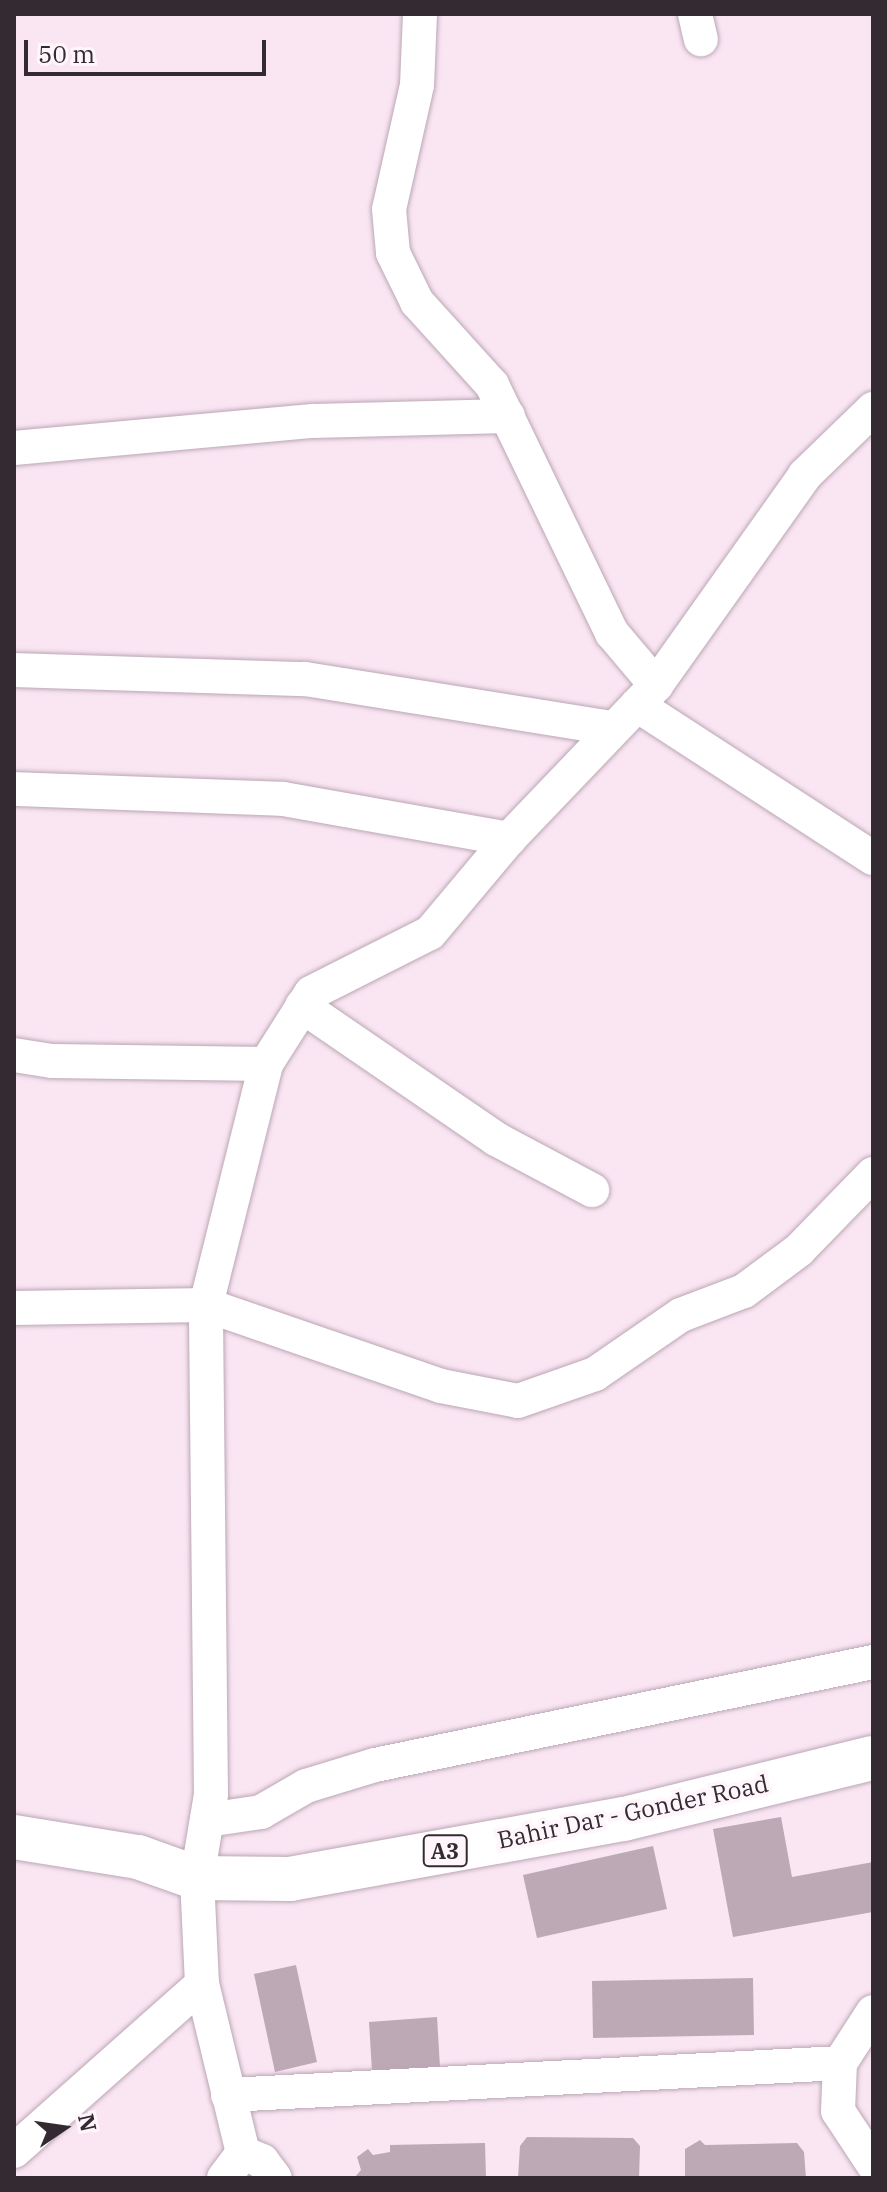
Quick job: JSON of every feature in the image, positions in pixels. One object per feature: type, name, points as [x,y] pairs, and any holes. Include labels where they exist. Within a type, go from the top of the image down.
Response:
[{"type":"highway","name":"Bahir Dar - Gonder Road","points":[[14,1837],[138,1857],[197,1878],[290,1879],[624,1819],[873,1758]]},
{"type":"street","points":[[420,14],[417,85],[389,209],[393,253],[417,302],[492,385],[612,633],[635,706]]},
{"type":"street","points":[[275,2178],[262,2161],[234,2165],[228,2095],[202,1984],[197,1878],[211,1794],[206,1305],[266,1064],[311,993],[430,933],[509,839],[635,706],[805,475],[873,409]]},
{"type":"street","points":[[14,448],[313,421],[508,416]]},
{"type":"street","points":[[14,670],[305,679],[635,706],[873,858]]},
{"type":"street","points":[[14,789],[283,799],[509,839]]},
{"type":"street","points":[[302,1006],[496,1139],[592,1190]]},
{"type":"street","points":[[14,1055],[52,1061],[266,1064]]},
{"type":"street","points":[[14,1308],[206,1305],[441,1386],[518,1401],[595,1374],[681,1315],[744,1291],[799,1250],[873,1174]]},
{"type":"street","points":[[207,1820],[261,1812],[306,1786],[375,1765],[873,1662]]},
{"type":"street","points":[[14,2151],[202,1984]]},
{"type":"street","points":[[873,2012],[840,2063],[838,2111],[873,2164]]},
{"type":"street","points":[[228,2095],[840,2063]]},
{"type":"building","points":[[781,1817],[792,1877],[873,1862],[873,1912],[733,1937],[713,1829]]},
{"type":"building","points":[[653,1846],[667,1909],[537,1938],[523,1875]]},
{"type":"building","points":[[296,1965],[317,2062],[275,2072],[254,1974]]},
{"type":"building","points":[[753,1978],[754,2035],[593,2038],[592,1981]]},
{"type":"building","points":[[437,2017],[440,2067],[372,2071],[369,2022]]},
{"type":"building","points":[[527,2137],[633,2138],[640,2146],[639,2178],[518,2178],[520,2146]]},
{"type":"building","points":[[700,2140],[705,2145],[797,2143],[804,2152],[806,2178],[685,2178],[685,2149]]},
{"type":"building","points":[[485,2143],[486,2178],[354,2178],[361,2170],[357,2157],[368,2149],[373,2155],[390,2152],[390,2145]]}]
